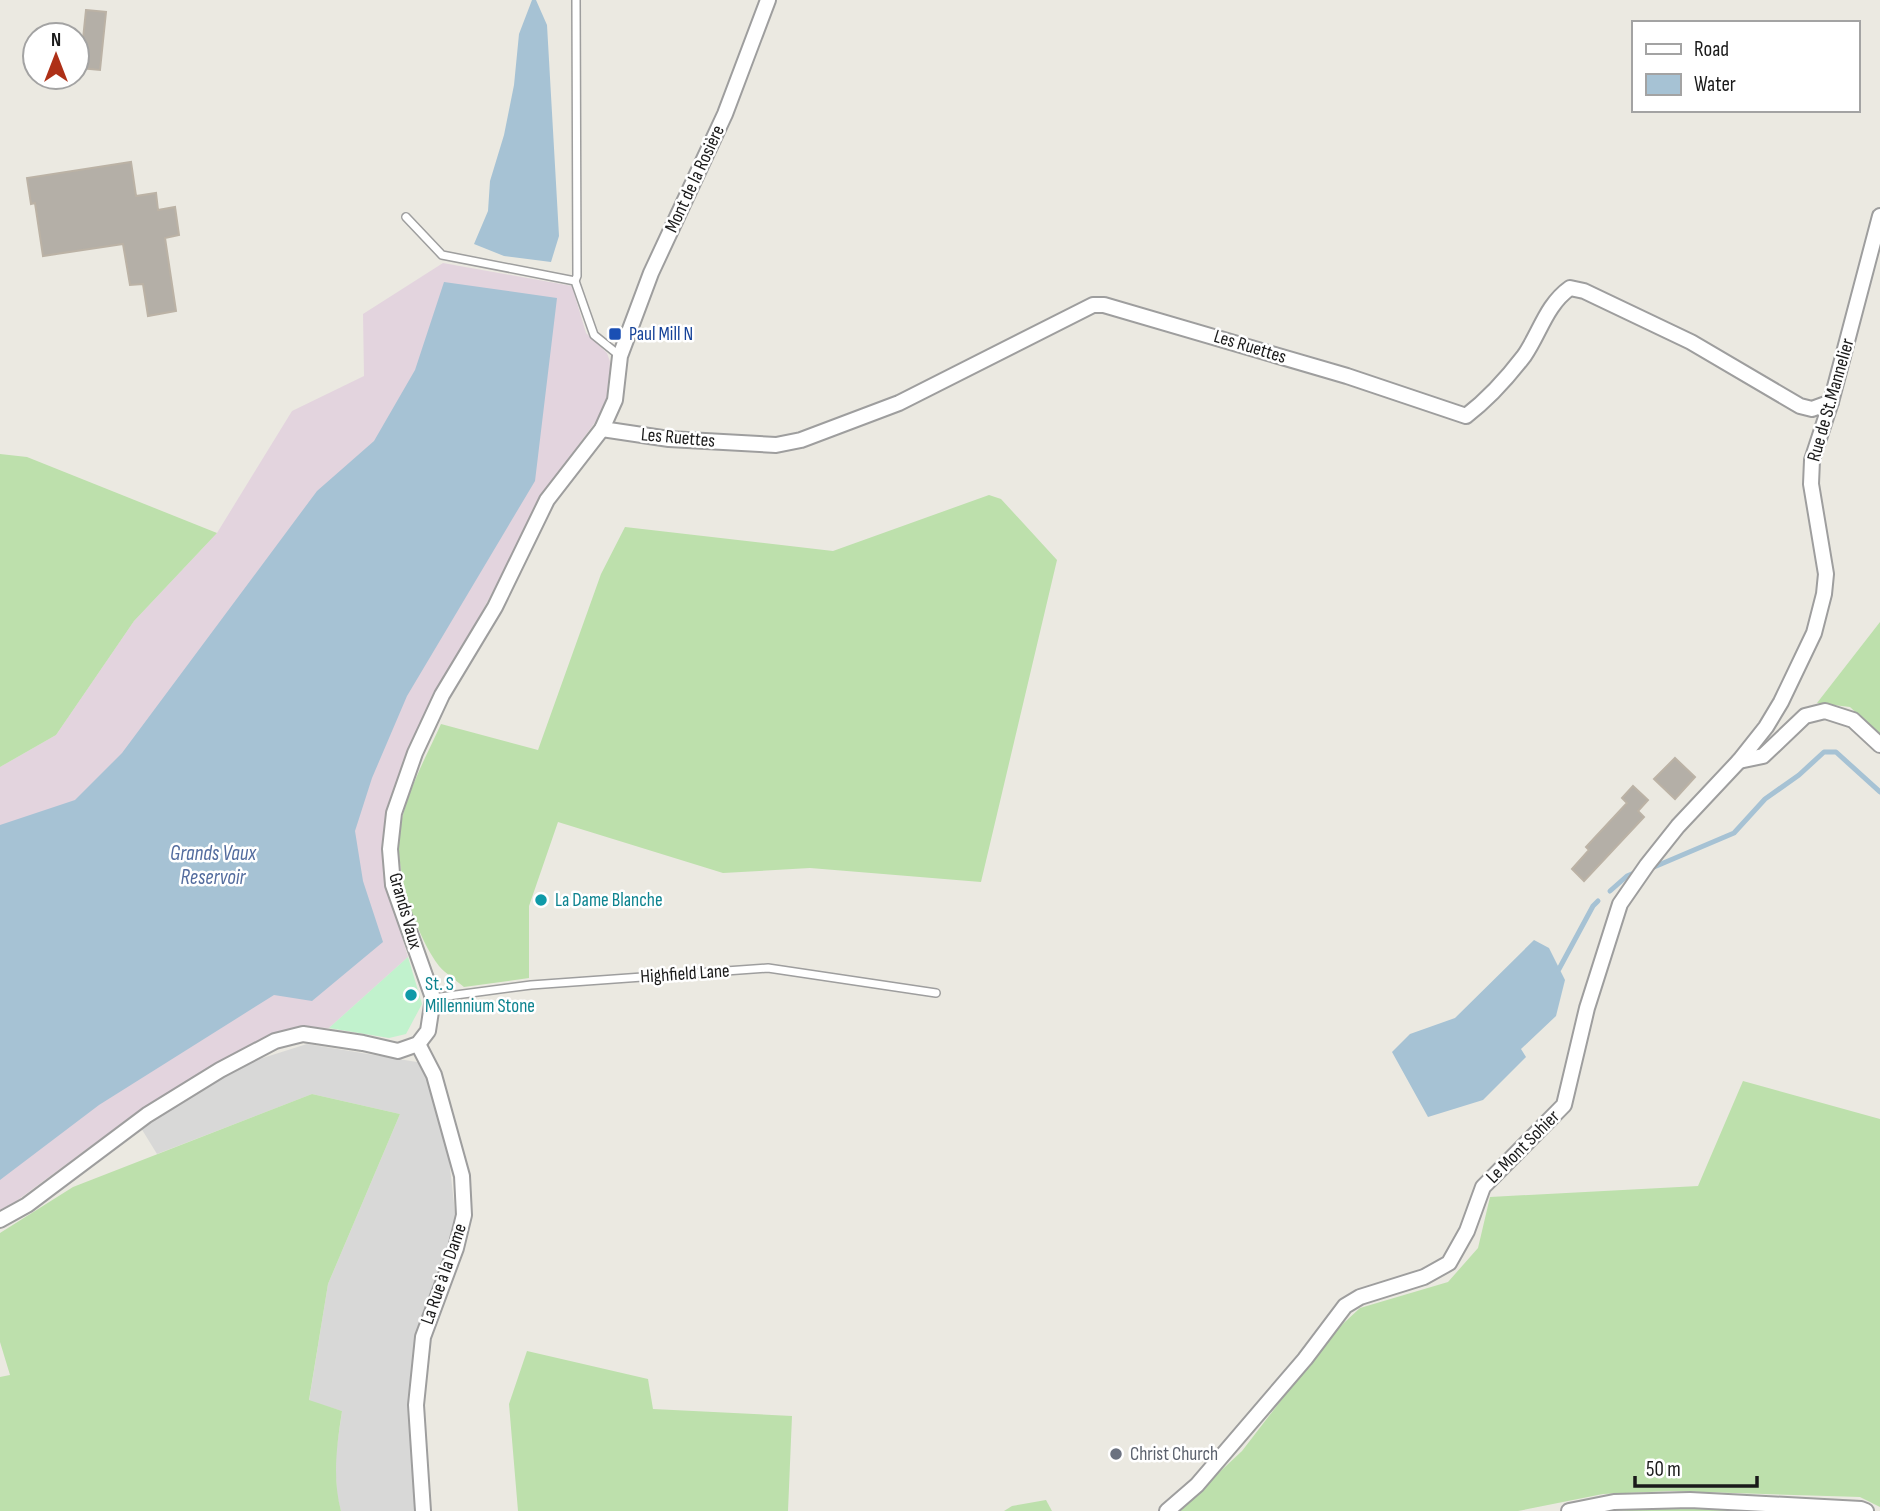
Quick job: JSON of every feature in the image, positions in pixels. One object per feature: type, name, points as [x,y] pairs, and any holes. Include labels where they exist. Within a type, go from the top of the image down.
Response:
[{"type":"street","name":"Mont de la Rosière","points":[[620,356],[651,273],[725,114],[768,0]]},
{"type":"street","name":"Rue de St.Mannelier","points":[[1647,865],[1766,727],[1814,633],[1826,574],[1811,484],[1812,460],[1880,216]]},
{"type":"street","name":"Les Ruettes","points":[[602,429],[669,439],[776,445],[800,440],[899,403],[1093,305],[1104,305],[1347,376],[1466,416],[1480,405],[1524,355],[1557,297],[1570,288],[1584,291],[1691,342],[1800,406],[1812,409],[1830,402]]},
{"type":"street","name":"Grands Vaux","points":[[418,1044],[428,1031],[432,998],[393,885],[390,849],[394,813],[415,753],[442,695],[495,607],[547,500],[602,429],[615,400],[620,356]]},
{"type":"street","points":[[1739,761],[1763,756],[1805,716],[1825,711],[1853,720],[1880,745]]},
{"type":"street","name":"Le Mont Sohier","points":[[1167,1511],[1197,1485],[1304,1359],[1345,1306],[1360,1297],[1424,1277],[1448,1263],[1467,1231],[1483,1187],[1564,1105],[1587,1008],[1620,904],[1647,865]]},
{"type":"street","points":[[0,1220],[27,1205],[147,1115],[220,1070],[275,1041],[303,1034],[398,1051],[418,1044]]},
{"type":"street","name":"La Rue à la Dame","points":[[418,1044],[434,1075],[462,1176],[464,1215],[456,1248],[423,1337],[416,1405],[422,1511]]},
{"type":"street","points":[[1569,1511],[1614,1502],[1690,1500],[1866,1511]]},
{"type":"lane","points":[[576,0],[578,276],[575,281],[594,335],[620,356]]},
{"type":"lane","points":[[406,217],[442,255],[575,281]]},
{"type":"lane","name":"Highfield Lane","points":[[432,998],[531,985],[768,968],[936,993]]},
{"type":"shaded area","name":"Grands Vaux Reservoir","points":[[443,263],[572,286],[586,333],[607,353],[613,370],[608,405],[562,467],[537,509],[420,727],[392,796],[383,845],[389,893],[408,957],[329,1028],[302,1027],[256,1044],[141,1109],[15,1202],[0,1210],[0,767],[56,735],[134,621],[217,533],[292,411],[364,376],[363,314]]},
{"type":"shaded area","points":[[307,1044],[423,1063],[448,1150],[457,1230],[410,1395],[419,1511],[341,1511],[337,1496],[335,1459],[342,1411],[309,1401],[328,1284],[400,1114],[312,1094],[157,1154],[141,1128],[244,1064]]},
{"type":"green space","points":[[0,454],[27,457],[217,533],[134,621],[56,735],[0,767]]},
{"type":"green space","points":[[989,495],[1001,499],[1057,560],[981,882],[810,868],[723,873],[558,822],[529,906],[529,978],[464,987],[439,966],[430,953],[415,919],[400,862],[400,829],[417,775],[441,724],[538,750],[601,574],[625,527],[833,551]]},
{"type":"green space","points":[[1880,622],[1880,735],[1850,707],[1817,703]]},
{"type":"green space","points":[[408,957],[422,1004],[406,1034],[389,1038],[329,1028]]},
{"type":"green space","points":[[1743,1081],[1880,1119],[1880,1507],[1860,1497],[1671,1491],[1603,1494],[1518,1511],[1178,1511],[1242,1451],[1333,1333],[1360,1308],[1448,1282],[1478,1248],[1490,1197],[1698,1186]]},
{"type":"green space","points":[[312,1094],[400,1114],[328,1284],[309,1400],[342,1411],[336,1474],[341,1511],[0,1511],[0,1377],[10,1375],[0,1342],[0,1233],[73,1187]]},
{"type":"green space","points":[[527,1351],[648,1379],[653,1409],[792,1416],[788,1511],[518,1511],[509,1404]]},
{"type":"green space","points":[[1046,1500],[1052,1511],[1004,1511],[1012,1506]]},
{"type":"green space","points":[[1686,1506],[1760,1511],[1615,1511]]},
{"type":"water","points":[[532,0],[536,0],[547,25],[559,236],[551,262],[504,256],[474,244],[488,211],[490,181],[504,135],[514,85],[519,34]]},
{"type":"water","name":"Grands Vaux Reservoir","points":[[444,282],[557,298],[535,481],[407,696],[372,778],[355,831],[363,881],[383,942],[312,1001],[274,995],[99,1105],[0,1180],[0,825],[75,800],[122,753],[317,491],[374,441],[415,370]]},
{"type":"water","points":[[1534,940],[1549,948],[1565,980],[1556,1016],[1521,1049],[1526,1057],[1483,1100],[1428,1117],[1392,1052],[1410,1034],[1455,1018]]},
{"type":"building","points":[[86,10],[106,12],[100,70],[91,69],[91,21],[85,21]]},
{"type":"building","points":[[131,162],[136,196],[156,193],[158,210],[175,207],[179,235],[165,238],[176,311],[148,316],[143,284],[130,285],[123,244],[43,256],[35,203],[31,204],[27,178]]},
{"type":"building","points":[[1675,758],[1695,777],[1675,799],[1654,779]]},
{"type":"building","points":[[1633,786],[1648,800],[1638,811],[1644,817],[1584,881],[1572,869],[1589,850],[1586,847],[1627,803],[1622,798]]},
{"type":"waterway","points":[[1654,867],[1734,833],[1765,799],[1799,775],[1824,752],[1836,752],[1880,792]]},
{"type":"waterway","points":[[1610,891],[1627,876],[1639,871]]},
{"type":"waterway","points":[[1559,969],[1598,901]]},
{"type":"place","name":"Paul Mill N","points":[[615,334]]},
{"type":"place","name":"La Dame Blanche","points":[[541,900]]},
{"type":"place","name":"St. S Millennium Stone","points":[[411,995]]},
{"type":"place","name":"Christ Church","points":[[1116,1454]]}]
